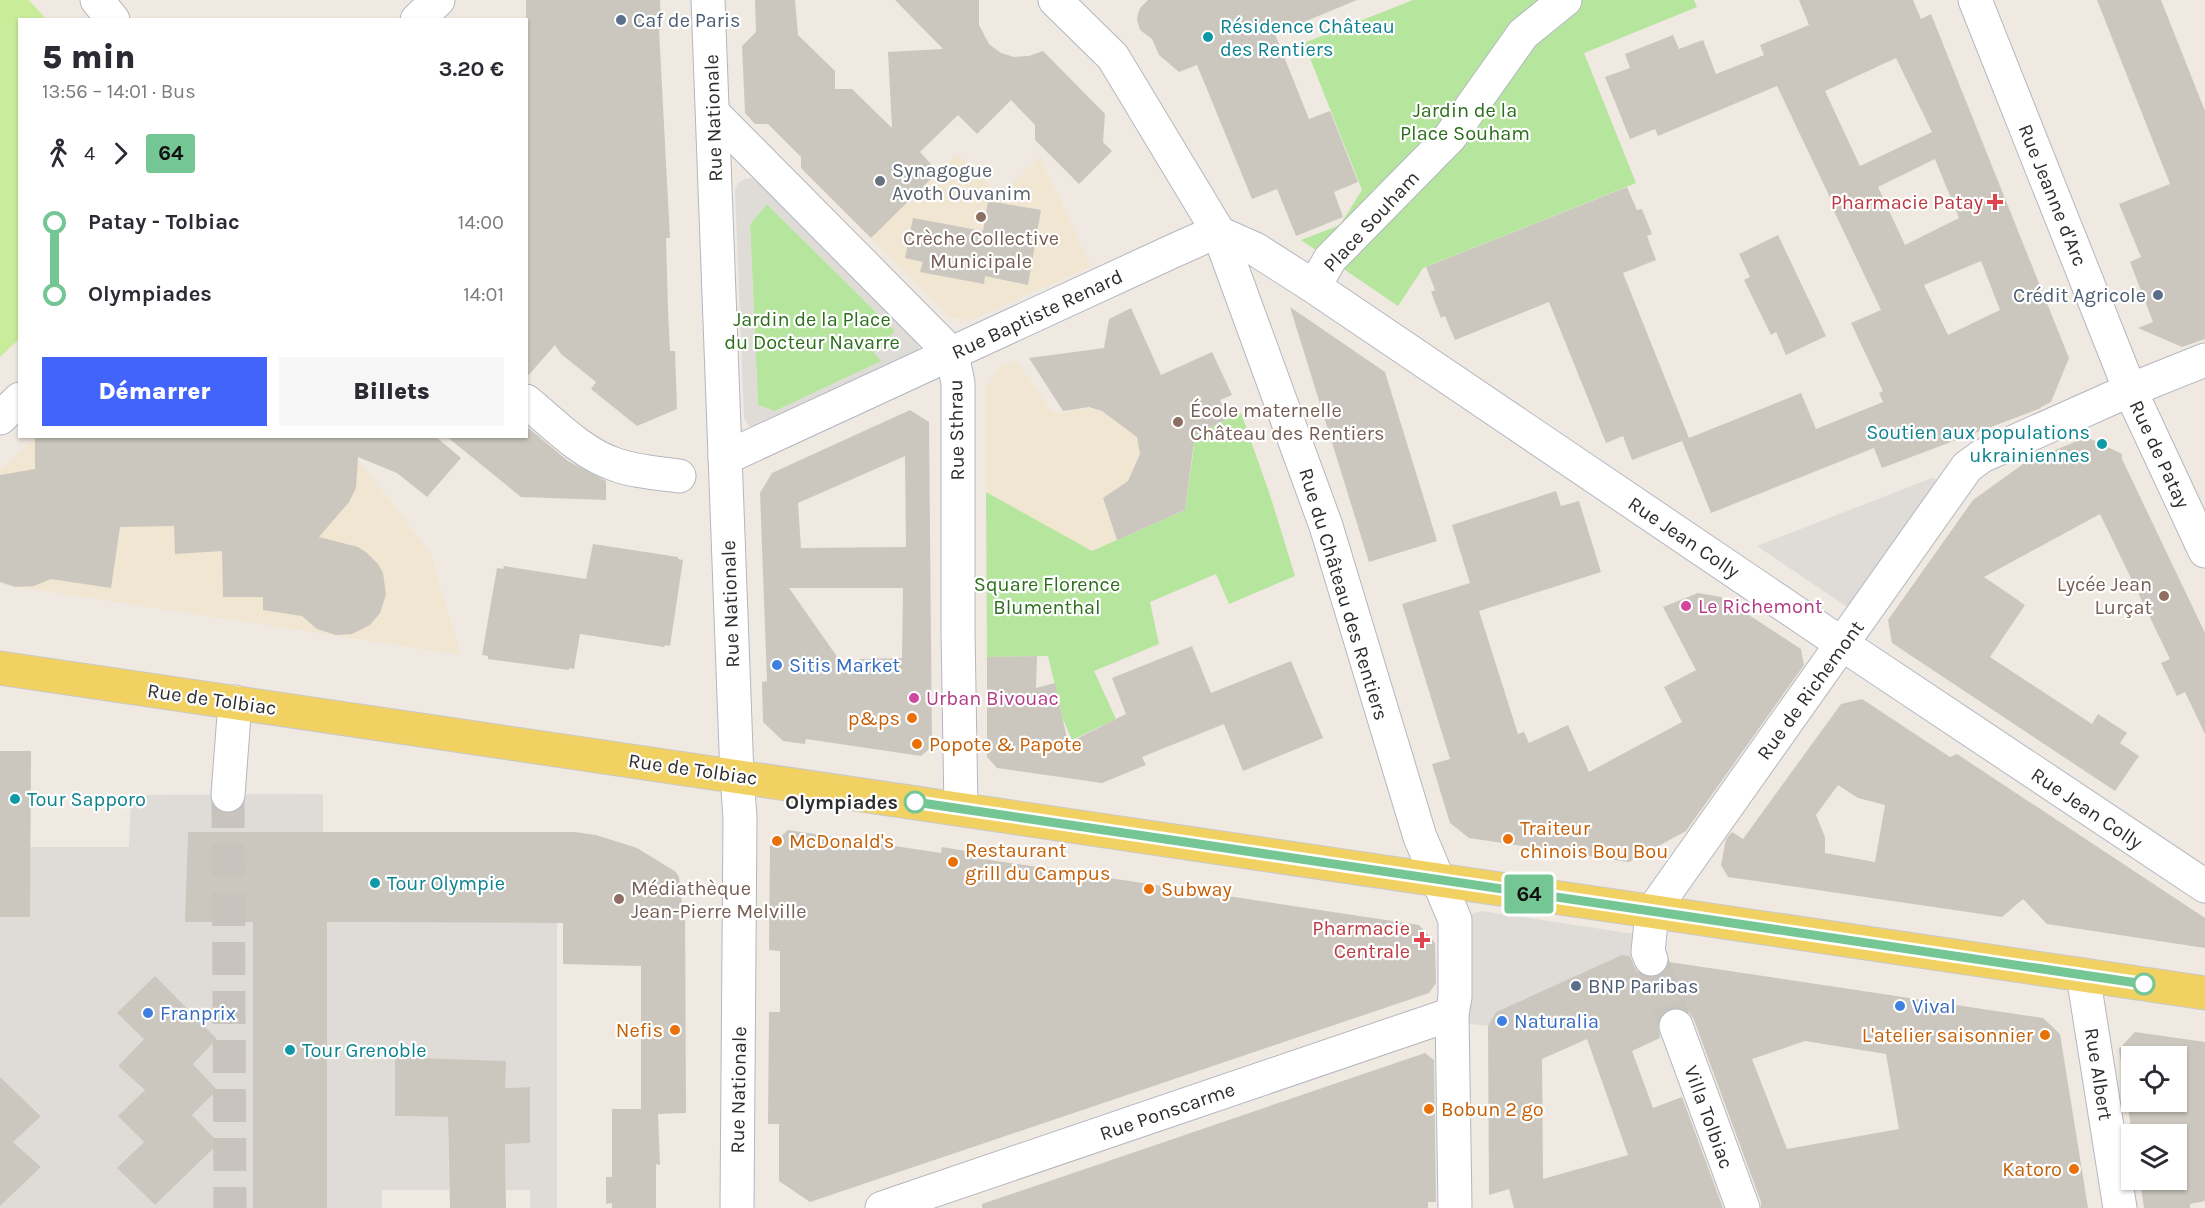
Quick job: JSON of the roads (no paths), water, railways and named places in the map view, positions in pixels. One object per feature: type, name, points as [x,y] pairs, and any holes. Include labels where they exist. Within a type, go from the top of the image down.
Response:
[{"type":"main road","name":"Rue de Tolbiac","points":[[0,669],[2205,993]]},
{"type":"street","points":[[97,0],[111,18]]},
{"type":"street","points":[[419,18],[438,0]]},
{"type":"street","name":"Rue Nationale","points":[[708,0],[741,848],[737,1208]]},
{"type":"street","name":"Rue du Château des Rentiers","points":[[1056,0],[1113,57],[1219,233],[1326,526],[1416,826],[1455,920],[1455,997],[1452,1014],[1455,1208]]},
{"type":"street","name":"Place Souham","points":[[1318,280],[1330,259],[1450,137],[1523,34],[1565,0]]},
{"type":"street","name":"Rue Jeanne d'Arc","points":[[1975,0],[2130,390]]},
{"type":"street","name":"Rue Sthrau","points":[[712,113],[952,354],[958,383],[961,809]]},
{"type":"street","name":"Rue Baptiste Renard","points":[[725,458],[1173,251],[1219,233]]},
{"type":"street","name":"Rue Jean Colly","points":[[1219,233],[1255,249],[1313,286],[1842,645],[2205,886]]},
{"type":"street","points":[[2130,390],[2205,360]]},
{"type":"street","name":"Rue de Richemont","points":[[1652,912],[1967,467],[1982,456],[2130,390]]},
{"type":"street","name":"Rue de Patay","points":[[2130,390],[2205,551]]},
{"type":"street","points":[[0,418],[18,401]]},
{"type":"street","points":[[528,403],[588,452],[612,464],[633,470],[679,476]]},
{"type":"street","points":[[228,795],[235,702]]},
{"type":"street","points":[[1651,959],[1648,952],[1652,912]]},
{"type":"street","name":"Rue Albert","points":[[2083,975],[2120,1208]]},
{"type":"street","name":"Rue Ponscarme","points":[[882,1208],[1452,1014]]},
{"type":"street","name":"Villa Tolbiac","points":[[1676,1026],[1743,1208]]},
{"type":"tunnel","points":[[228,795],[230,1208]]},
{"type":"tunnel","points":[[1651,959],[1676,1026]]},
{"type":"place","name":"Caf de Paris","points":[[621,20]]},
{"type":"place","name":"Résidence Château des Rentiers","points":[[1208,37]]},
{"type":"place","name":"Synagogue Avoth Ouvanim","points":[[880,181]]},
{"type":"place","name":"Pharmacie Patay","points":[[1995,202]]},
{"type":"place","name":"Crèche Collective Municipale","points":[[981,217]]},
{"type":"place","name":"Crédit Agricole","points":[[2158,295]]},
{"type":"place","name":"École maternelle Château des Rentiers","points":[[1178,422]]},
{"type":"place","name":"Soutien aux populations ukrainiennes","points":[[2102,444]]},
{"type":"place","name":"Lycée Jean Lurçat","points":[[2164,596]]},
{"type":"place","name":"Le Richemont","points":[[1686,606]]},
{"type":"place","name":"Sitis Market","points":[[777,665]]},
{"type":"place","name":"Urban Bivouac","points":[[914,698]]},
{"type":"place","name":"p&ps","points":[[912,718]]},
{"type":"place","name":"Popote & Papote","points":[[917,744]]},
{"type":"place","name":"Tour Sapporo","points":[[15,799]]},
{"type":"place","name":"Olympiades","points":[[915,802]]},
{"type":"place","name":"Traiteur chinois Bou Bou","points":[[1508,839]]},
{"type":"place","name":"McDonald's","points":[[777,841]]},
{"type":"place","name":"Restaurant grill du Campus","points":[[953,862]]},
{"type":"place","name":"Tour Olympie","points":[[375,883]]},
{"type":"place","name":"Subway","points":[[1149,889]]},
{"type":"place","name":"Médiathèque Jean-Pierre Melville","points":[[619,899]]},
{"type":"place","name":"Pharmacie Centrale","points":[[1422,940]]},
{"type":"place","name":"BNP Paribas","points":[[1576,986]]},
{"type":"place","name":"Vival","points":[[1900,1006]]},
{"type":"place","name":"Franprix","points":[[148,1013]]},
{"type":"place","name":"Naturalia","points":[[1502,1021]]},
{"type":"place","name":"Nefis","points":[[675,1030]]},
{"type":"place","name":"L'atelier saisonnier","points":[[2045,1035]]},
{"type":"place","name":"Tour Grenoble","points":[[290,1050]]},
{"type":"place","name":"Bobun 2 go","points":[[1429,1109]]},
{"type":"place","name":"Katoro","points":[[2074,1169]]},
{"type":"park label","name":"Jardin de la Place Souham","points":[[1465,122]]},
{"type":"park label","name":"Jardin de la Place du Docteur Navarre","points":[[812,330]]},
{"type":"park label","name":"Square Florence Blumenthal","points":[[1047,596]]}]
